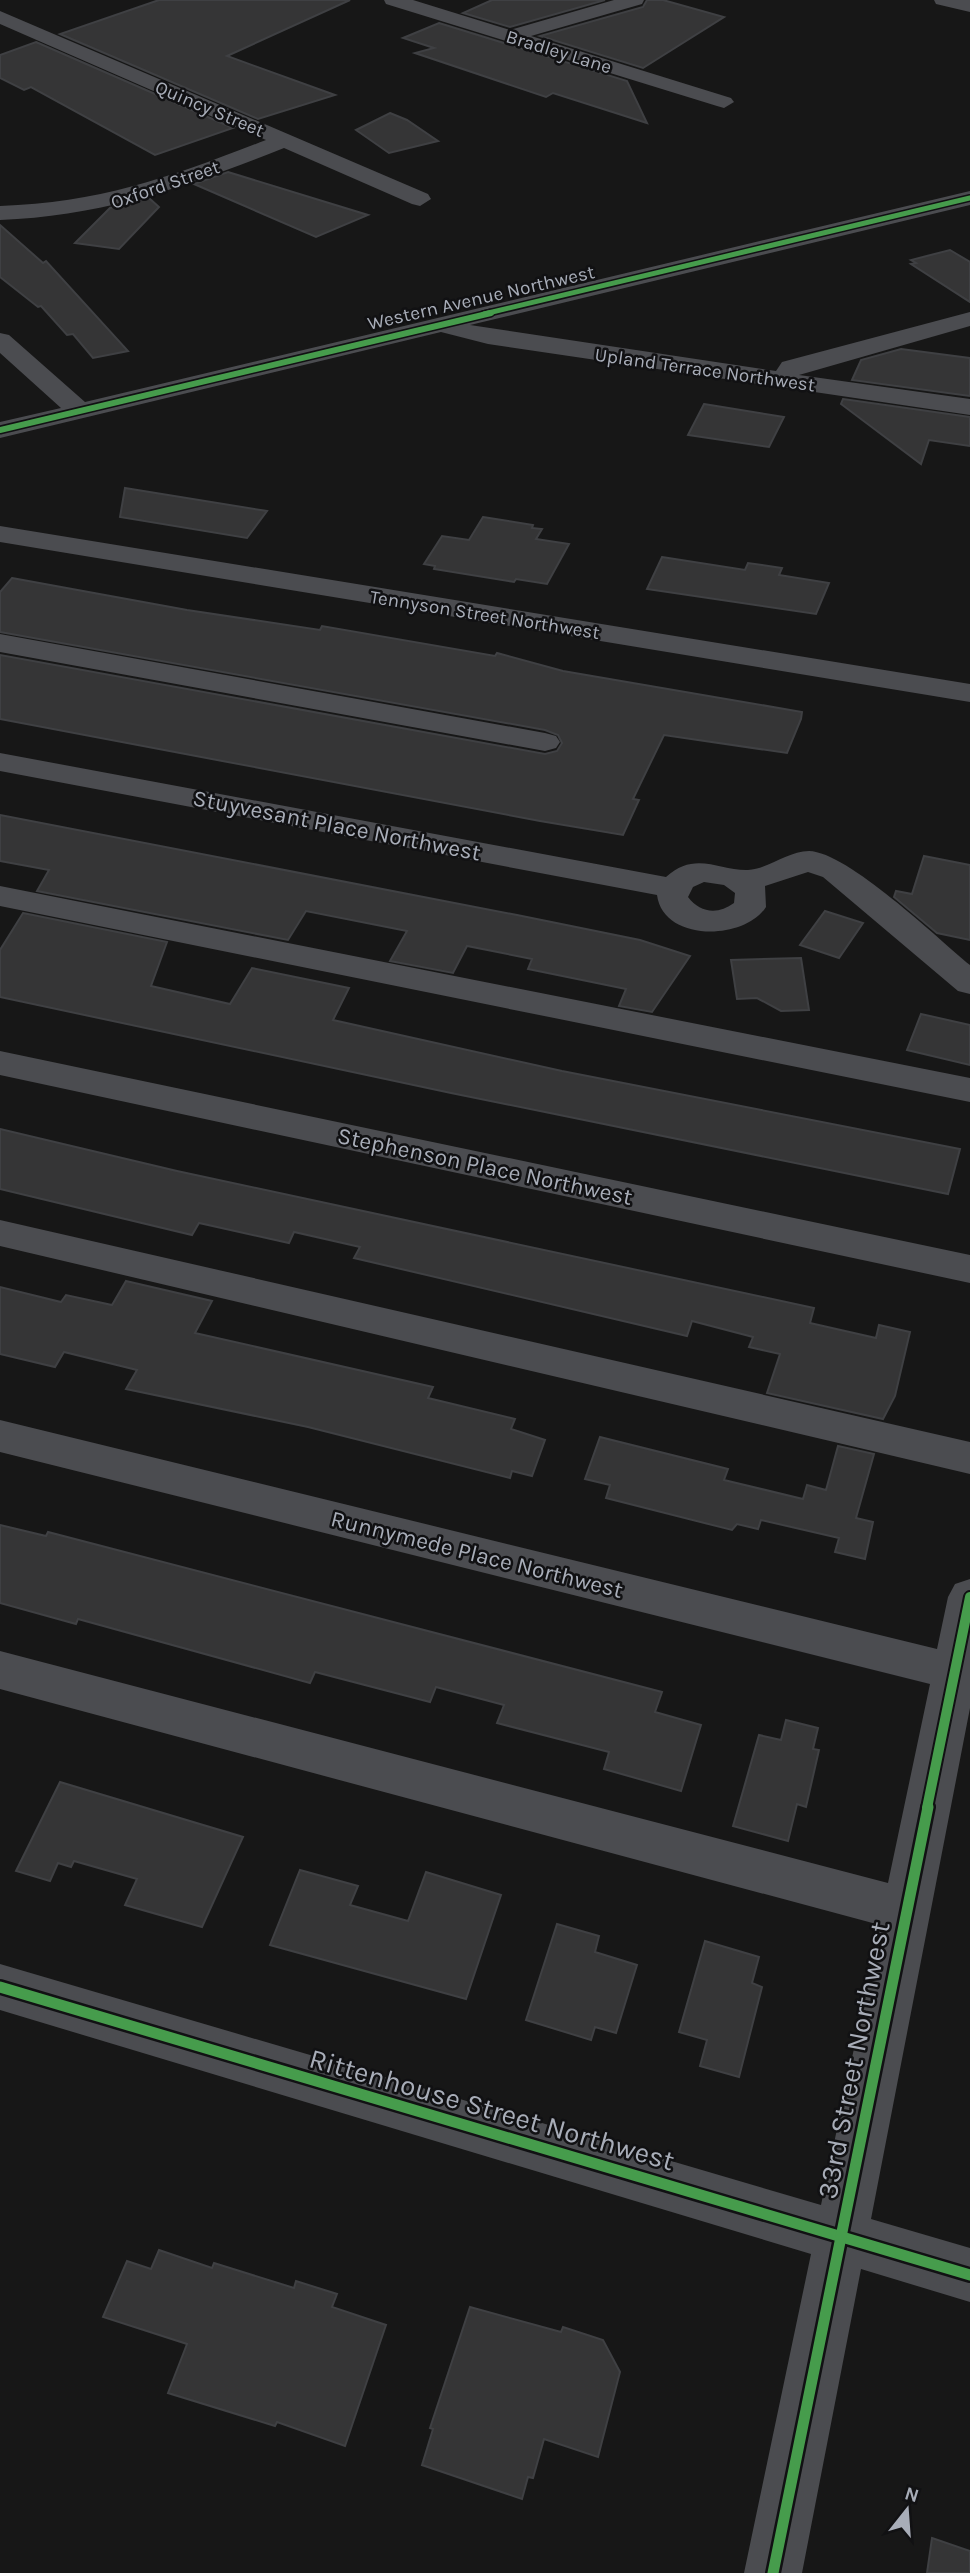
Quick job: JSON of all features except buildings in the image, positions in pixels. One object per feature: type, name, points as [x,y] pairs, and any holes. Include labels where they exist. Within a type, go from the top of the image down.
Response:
[{"type":"street","name":"Bradley Lane","points":[[393,0],[724,102]]},
{"type":"street","points":[[510,36],[635,0]]},
{"type":"street","points":[[943,0],[970,6]]},
{"type":"street","name":"Quincy Street","points":[[0,17],[421,199]]},
{"type":"street","name":"Oxford Street","points":[[0,213],[40,213],[121,201],[285,140]]},
{"type":"street","name":"Western Avenue Northwest","points":[[0,430],[970,198]]},
{"type":"street","points":[[784,380],[791,367],[970,319]]},
{"type":"street","name":"Upland Terrace Northwest","points":[[442,324],[488,337],[970,407]]},
{"type":"street","points":[[0,340],[80,411]]},
{"type":"street","name":"Tennyson Street Northwest","points":[[0,534],[970,693]]},
{"type":"street","points":[[0,643],[545,742]]},
{"type":"street","name":"Stuyvesant Place Northwest","points":[[0,762],[673,888]]},
{"type":"street","points":[[744,883],[809,861],[834,870],[970,983]]},
{"type":"street","points":[[699,873],[723,873],[744,883],[751,890],[750,907],[744,914],[720,921],[693,918],[682,912],[672,897],[673,888],[679,881],[699,873]]},
{"type":"street","points":[[0,896],[970,1090]]},
{"type":"street","name":"Stephenson Place Northwest","points":[[0,1063],[970,1269]]},
{"type":"street","points":[[0,1233],[970,1458]]},
{"type":"street","name":"Runnymede Place Northwest","points":[[0,1436],[955,1672]]},
{"type":"street","name":"33rd Street Northwest","points":[[772,2573],[970,1597]]},
{"type":"street","points":[[0,1670],[907,1910]]},
{"type":"street","name":"Rittenhouse Street Northwest","points":[[0,1987],[970,2275]]},
{"type":"cycle path","points":[[0,430],[970,198]]},
{"type":"cycle path","points":[[773,2573],[970,1597]]},
{"type":"cycle path","points":[[0,1987],[970,2275]]}]
